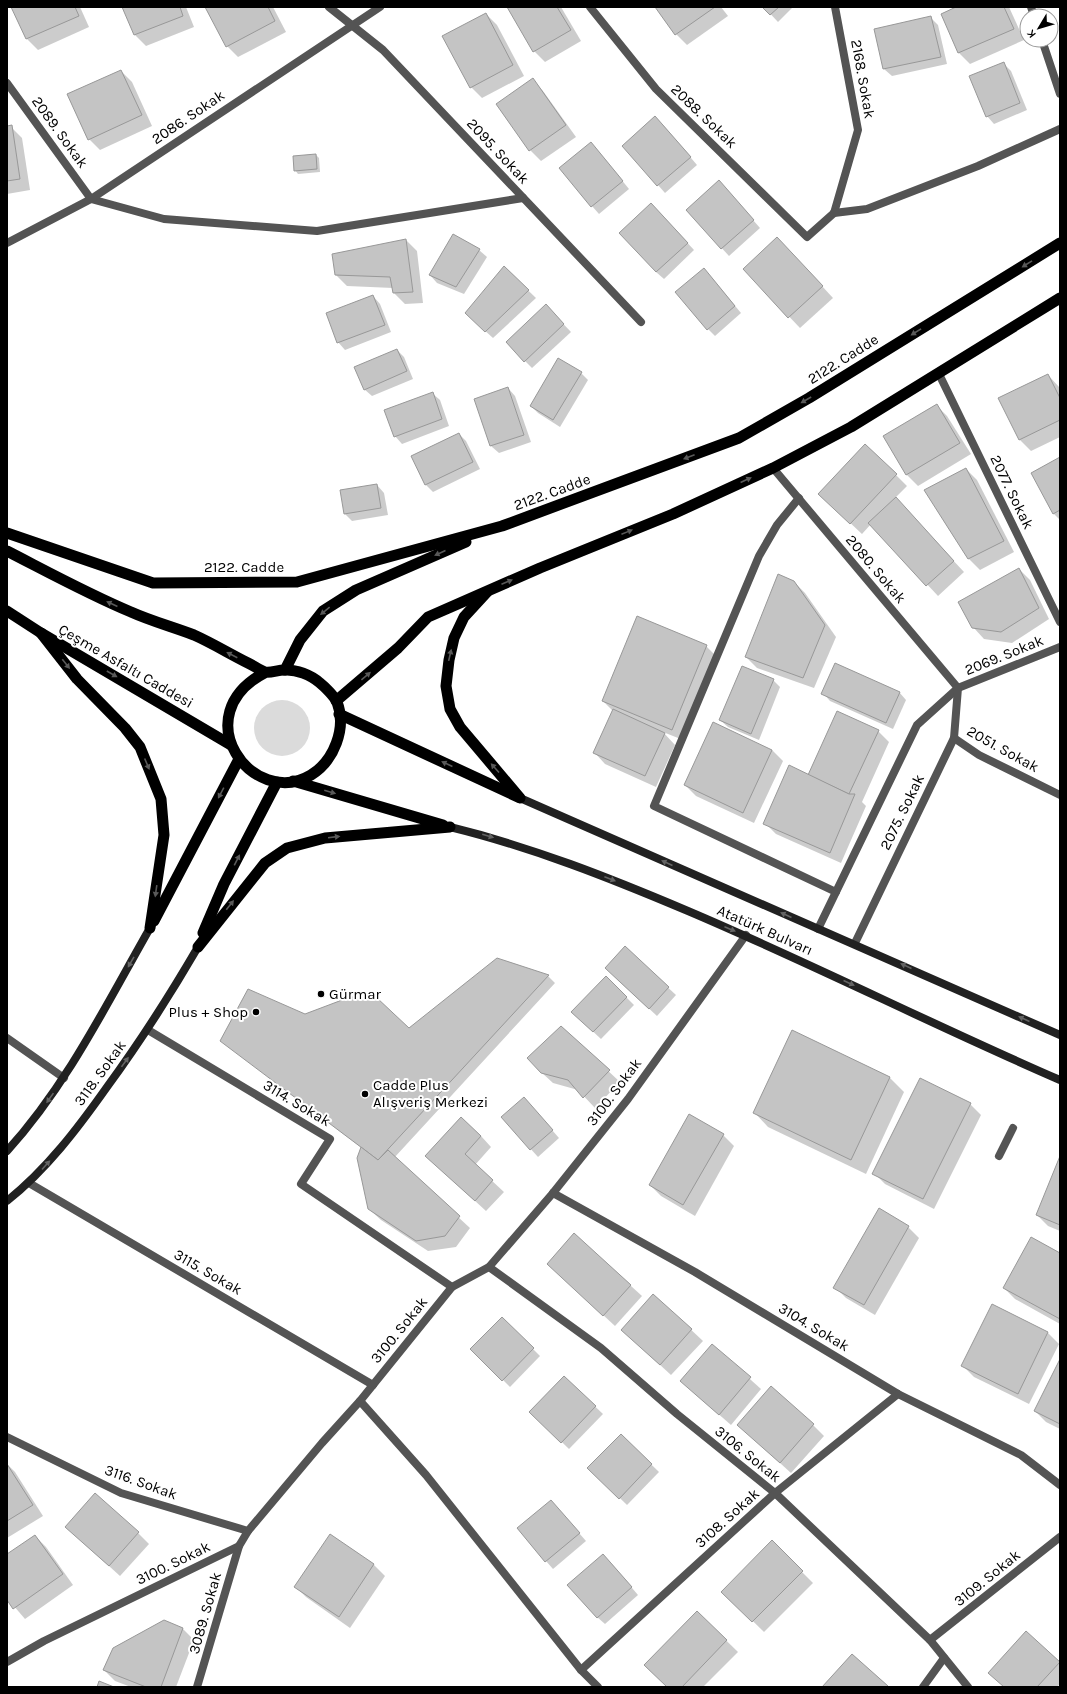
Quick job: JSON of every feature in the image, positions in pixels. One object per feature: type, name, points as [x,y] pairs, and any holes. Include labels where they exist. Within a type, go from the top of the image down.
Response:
[{"type":"highway","name":"2122. Cadde","points":[[7,533],[153,583],[297,582],[502,526],[739,438],[809,398],[1060,243]]},
{"type":"highway","points":[[336,701],[393,653],[428,617],[491,588],[673,514],[773,468],[851,427],[1060,298]]},
{"type":"highway","points":[[285,670],[300,640],[323,611],[356,590],[502,526]]},
{"type":"highway","points":[[7,551],[123,609],[194,636],[266,672]]},
{"type":"highway","points":[[491,588],[464,617],[454,638],[449,660],[446,686],[450,709],[460,727],[520,798]]},
{"type":"highway","name":"Çeşme Asfaltı Caddesi","points":[[7,610],[42,634],[231,746]]},
{"type":"highway","points":[[42,634],[77,679],[125,728],[140,747],[161,799],[164,834],[150,928]]},
{"type":"highway","points":[[285,670],[303,673],[320,683],[336,701],[339,714],[339,732],[334,750],[324,765],[310,776],[293,781],[277,782],[262,778],[249,770],[239,759],[231,746],[228,728],[230,710],[238,694],[251,680],[266,672],[285,670]]},
{"type":"highway","points":[[339,714],[520,798]]},
{"type":"highway","points":[[150,928],[239,759]]},
{"type":"highway","points":[[293,781],[450,827]]},
{"type":"highway","points":[[198,947],[224,884],[277,782]]},
{"type":"highway","points":[[198,947],[265,863],[288,848],[325,838],[450,827]]},
{"type":"main road","name":"Atatürk Bulvarı","points":[[520,798],[1060,1035]]},
{"type":"main road","name":"Atatürk Bulvarı","points":[[450,827],[486,836],[550,856],[637,889],[746,935],[1060,1080]]},
{"type":"main road","name":"3118. Sokak","points":[[7,1151],[31,1125],[64,1078],[150,928]]},
{"type":"main road","name":"3118. Sokak","points":[[7,1201],[29,1183],[55,1155],[89,1112],[148,1030],[198,947]]},
{"type":"street","name":"2095. Sokak","points":[[329,7],[383,50],[641,322]]},
{"type":"street","name":"2086. Sokak","points":[[7,243],[91,198],[380,7]]},
{"type":"street","name":"2088. Sokak","points":[[590,7],[656,89],[807,236],[834,213]]},
{"type":"street","name":"2168. Sokak","points":[[834,213],[858,130],[835,7]]},
{"type":"street","points":[[1045,48],[1060,94]]},
{"type":"street","name":"2089. Sokak","points":[[7,83],[91,198]]},
{"type":"street","points":[[834,213],[867,209],[978,166],[1060,129]]},
{"type":"street","points":[[91,198],[164,219],[317,231],[523,198]]},
{"type":"street","name":"2077. Sokak","points":[[939,374],[1060,622]]},
{"type":"street","name":"2080. Sokak","points":[[773,468],[958,688]]},
{"type":"street","points":[[799,498],[777,525],[759,556],[654,806],[836,892]]},
{"type":"street","name":"2069. Sokak","points":[[958,688],[1060,648]]},
{"type":"street","points":[[818,929],[917,725],[958,688]]},
{"type":"street","name":"2075. Sokak","points":[[855,944],[954,738],[958,688]]},
{"type":"street","name":"2051. Sokak","points":[[954,738],[979,755],[1060,795]]},
{"type":"street","name":"3100. Sokak","points":[[7,1662],[44,1641],[239,1546],[248,1531],[322,1443],[360,1401],[452,1287],[489,1267],[553,1193],[628,1099],[746,935]]},
{"type":"street","name":"3114. Sokak","points":[[148,1030],[330,1139],[301,1184],[452,1287]]},
{"type":"street","points":[[7,1038],[64,1078]]},
{"type":"street","points":[[999,1156],[1013,1128]]},
{"type":"street","name":"3115. Sokak","points":[[29,1183],[373,1385]]},
{"type":"street","name":"3104. Sokak","points":[[553,1193],[695,1272],[898,1394],[1021,1455],[1060,1485]]},
{"type":"street","name":"3106. Sokak","points":[[489,1267],[601,1348],[676,1414],[775,1493],[930,1640],[968,1687]]},
{"type":"street","name":"3108. Sokak","points":[[581,1670],[775,1493],[898,1394]]},
{"type":"street","points":[[360,1401],[426,1475],[581,1670],[598,1687]]},
{"type":"street","name":"3116. Sokak","points":[[7,1437],[121,1493],[248,1531]]},
{"type":"street","name":"3109. Sokak","points":[[930,1640],[956,1621],[1060,1536]]},
{"type":"street","name":"3089. Sokak","points":[[197,1687],[239,1546]]},
{"type":"street","points":[[923,1687],[944,1658]]},
{"type":"shaded area","points":[[277,700],[287,700],[302,708],[308,717],[310,728],[308,739],[302,748],[287,756],[277,756],[266,751],[259,744],[254,733],[254,723],[259,712],[266,705]]},
{"type":"building","points":[[11,7],[75,7],[79,16],[26,39]]},
{"type":"building","points":[[122,7],[180,7],[183,16],[134,35]]},
{"type":"building","points":[[205,7],[268,7],[275,21],[226,47]]},
{"type":"building","points":[[507,7],[557,7],[571,30],[533,52]]},
{"type":"building","points":[[655,7],[715,7],[675,35]]},
{"type":"building","points":[[762,7],[779,7],[770,15]]},
{"type":"building","points":[[956,7],[1004,7],[1014,29],[958,53],[941,14]]},
{"type":"building","points":[[486,13],[513,65],[470,88],[442,36]]},
{"type":"building","points":[[931,16],[941,57],[883,69],[874,29]]},
{"type":"building","points":[[1004,62],[1020,103],[986,117],[969,76]]},
{"type":"building","points":[[121,70],[142,115],[88,140],[67,94]]},
{"type":"building","points":[[533,78],[566,125],[529,151],[496,104]]},
{"type":"building","points":[[655,116],[691,157],[657,186],[622,146]]},
{"type":"building","points":[[12,125],[20,179],[7,181],[7,126]]},
{"type":"building","points":[[591,142],[623,181],[591,207],[559,168]]},
{"type":"building","points":[[316,154],[317,169],[294,171],[293,156]]},
{"type":"building","points":[[719,180],[754,220],[721,249],[686,210]]},
{"type":"building","points":[[651,203],[688,243],[656,272],[619,233]]},
{"type":"building","points":[[453,234],[480,249],[456,287],[429,275]]},
{"type":"building","points":[[777,237],[823,286],[788,318],[743,269]]},
{"type":"building","points":[[406,239],[413,292],[393,293],[390,277],[335,275],[332,254]]},
{"type":"building","points":[[504,266],[529,290],[485,332],[465,313]]},
{"type":"building","points":[[704,268],[735,306],[707,330],[675,292]]},
{"type":"building","points":[[373,295],[385,325],[337,343],[326,313]]},
{"type":"building","points":[[546,304],[564,324],[524,362],[506,342]]},
{"type":"building","points":[[397,349],[407,371],[364,390],[354,367]]},
{"type":"building","points":[[558,358],[582,372],[553,420],[530,406]]},
{"type":"building","points":[[1048,374],[1060,398],[1060,420],[1019,440],[998,398]]},
{"type":"building","points":[[508,387],[524,435],[490,446],[474,399]]},
{"type":"building","points":[[433,392],[442,419],[394,437],[384,410]]},
{"type":"building","points":[[937,404],[960,443],[906,475],[883,436]]},
{"type":"building","points":[[459,433],[473,462],[425,485],[411,456]]},
{"type":"building","points":[[865,444],[897,474],[850,524],[818,494]]},
{"type":"building","points":[[1060,457],[1060,510],[1053,514],[1031,473]]},
{"type":"building","points":[[966,468],[1004,541],[968,559],[924,490]]},
{"type":"building","points":[[377,484],[381,508],[344,514],[340,490]]},
{"type":"building","points":[[896,497],[954,561],[926,586],[868,523]]},
{"type":"building","points":[[1019,568],[1039,608],[1001,632],[972,628],[958,602]]},
{"type":"building","points":[[778,574],[794,581],[825,625],[803,678],[745,657]]},
{"type":"building","points":[[637,616],[707,645],[672,730],[602,701]]},
{"type":"building","points":[[835,663],[900,692],[886,723],[821,694]]},
{"type":"building","points":[[742,666],[774,679],[751,734],[719,720]]},
{"type":"building","points":[[613,709],[665,733],[645,776],[593,753]]},
{"type":"building","points":[[837,711],[879,730],[849,794],[808,775]]},
{"type":"building","points":[[713,722],[772,750],[743,813],[684,785]]},
{"type":"building","points":[[789,765],[849,794],[855,794],[830,853],[763,824]]},
{"type":"building","points":[[625,946],[669,987],[649,1009],[605,968]]},
{"type":"building","name":"Cadde Plus Alışveriş Merkezi","points":[[497,958],[549,975],[378,1160],[220,1041],[248,989],[305,1014],[350,997],[376,997],[409,1028]]},
{"type":"building","points":[[606,976],[627,997],[593,1032],[571,1012]]},
{"type":"building","points":[[561,1026],[610,1070],[583,1098],[568,1080],[541,1073],[527,1058]]},
{"type":"building","points":[[792,1030],[890,1077],[851,1160],[753,1113]]},
{"type":"building","points":[[920,1078],[971,1103],[923,1199],[872,1174]]},
{"type":"building","points":[[524,1097],[553,1130],[530,1150],[501,1117]]},
{"type":"building","points":[[689,1114],[724,1134],[683,1205],[649,1185]]},
{"type":"building","points":[[461,1117],[481,1136],[465,1154],[493,1180],[475,1201],[425,1156]]},
{"type":"building","points":[[361,1147],[378,1160],[388,1150],[460,1216],[445,1236],[416,1241],[368,1209],[357,1158]]},
{"type":"building","points":[[1060,1156],[1060,1225],[1036,1215]]},
{"type":"building","points":[[879,1208],[909,1226],[864,1305],[833,1288]]},
{"type":"building","points":[[574,1233],[631,1285],[603,1316],[547,1264]]},
{"type":"building","points":[[1031,1237],[1060,1253],[1060,1319],[1003,1288]]},
{"type":"building","points":[[653,1294],[692,1329],[660,1365],[621,1330]]},
{"type":"building","points":[[992,1304],[1048,1332],[1018,1394],[961,1366]]},
{"type":"building","points":[[502,1317],[534,1348],[502,1381],[470,1349]]},
{"type":"building","points":[[712,1344],[751,1377],[719,1415],[680,1381]]},
{"type":"building","points":[[1060,1359],[1060,1424],[1034,1411]]},
{"type":"building","points":[[564,1376],[596,1406],[561,1443],[529,1412]]},
{"type":"building","points":[[771,1386],[814,1424],[780,1463],[737,1425]]},
{"type":"building","points":[[621,1434],[652,1464],[619,1499],[587,1468]]},
{"type":"building","points":[[7,1464],[33,1505],[7,1521]]},
{"type":"building","points":[[95,1493],[139,1532],[109,1566],[65,1527]]},
{"type":"building","points":[[551,1500],[580,1533],[545,1562],[517,1528]]},
{"type":"building","points":[[330,1534],[374,1564],[339,1617],[294,1587]]},
{"type":"building","points":[[35,1535],[63,1574],[13,1609],[7,1600],[7,1554]]},
{"type":"building","points":[[772,1540],[803,1571],[752,1622],[721,1592]]},
{"type":"building","points":[[603,1554],[632,1587],[597,1618],[567,1585]]},
{"type":"building","points":[[697,1611],[727,1640],[682,1687],[667,1687],[644,1665]]},
{"type":"building","points":[[164,1620],[183,1628],[161,1687],[146,1687],[103,1670],[113,1648]]},
{"type":"building","points":[[1026,1631],[1060,1662],[1037,1687],[1004,1687],[988,1673]]},
{"type":"building","points":[[852,1654],[888,1686],[822,1687]]},
{"type":"building","points":[[99,1681],[114,1687],[97,1687]]},
{"type":"place","name":"Gürmar","points":[[321,994]]},
{"type":"place","name":"Plus + Shop","points":[[256,1012]]},
{"type":"place","name":"Cadde Plus Alışveriş Merkezi","points":[[365,1094]]}]
